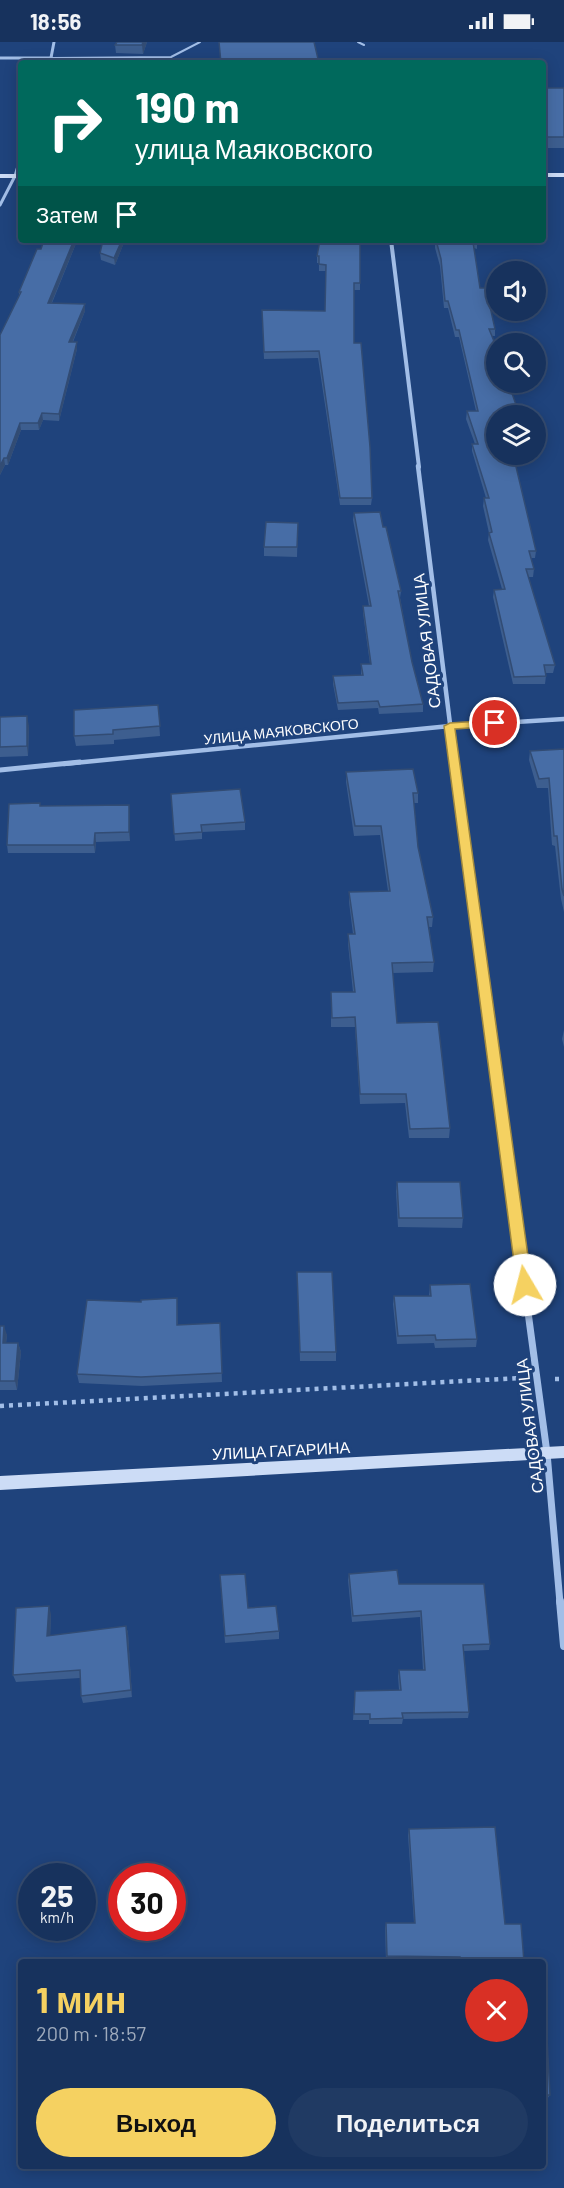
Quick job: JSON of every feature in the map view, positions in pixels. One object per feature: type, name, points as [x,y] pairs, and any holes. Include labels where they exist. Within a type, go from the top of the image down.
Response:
[{"type":"main road","points":[[546,174],[564,175]]},
{"type":"main road","points":[[0,176],[18,176]]},
{"type":"main road","points":[[546,182],[564,182]]},
{"type":"main road","points":[[0,183],[18,183]]},
{"type":"main road","name":"УЛИЦА ГАГАРИНА","points":[[0,1483],[564,1452]]},
{"type":"street","points":[[0,58],[52,58],[54,42]]},
{"type":"street","points":[[0,205],[10,183],[18,176]]},
{"type":"street","name":"САДОВАЯ УЛИЦА","points":[[392,243],[450,726],[547,1453],[564,1646]]},
{"type":"street","name":"УЛИЦА МАЯКОВСКОГО","points":[[0,770],[450,726],[564,719]]},
{"type":"lane","points":[[52,58],[171,57],[193,43],[200,42]]},
{"type":"lane","points":[[358,42],[364,45]]},
{"type":"path","points":[[0,1406],[502,1377]]},
{"type":"building","points":[[117,42],[143,42],[142,45],[115,45]]},
{"type":"building","points":[[219,42],[314,42],[318,60],[221,60]]},
{"type":"building","points":[[546,88],[564,88],[564,137],[546,137]]},
{"type":"building","points":[[43,243],[73,243],[48,303],[85,304],[69,342],[77,342],[59,414],[42,413],[38,423],[20,423],[7,458],[4,458],[0,466],[0,335],[21,292],[19,292],[37,249],[41,249]]},
{"type":"building","points":[[102,243],[121,243],[114,258],[100,253]]},
{"type":"building","points":[[319,243],[360,243],[360,283],[354,283],[354,343],[361,343],[372,498],[340,498],[319,351],[264,352],[262,310],[325,311],[326,265],[319,264],[319,256],[317,256]]},
{"type":"building","points":[[437,243],[473,243],[480,288],[486,288],[486,321],[493,321],[495,329],[489,329],[491,333],[486,333],[486,393],[512,393],[516,405],[486,405],[486,465],[516,465],[536,551],[529,551],[534,569],[526,569],[555,665],[544,665],[546,676],[514,677],[494,590],[505,589],[489,533],[492,532],[484,498],[489,498],[472,444],[478,444],[467,411],[478,411],[459,330],[456,330],[448,301],[445,301],[441,259]]},
{"type":"building","points":[[380,512],[383,527],[386,527],[401,591],[398,591],[423,704],[380,707],[378,701],[338,703],[333,676],[363,675],[361,664],[371,664],[363,606],[371,606],[354,513]]},
{"type":"building","points":[[266,522],[298,523],[297,547],[264,547]]},
{"type":"building","points":[[158,705],[160,726],[113,730],[113,734],[74,736],[74,710]]},
{"type":"building","points":[[27,716],[27,746],[0,747],[0,717]]},
{"type":"building","points":[[564,749],[564,896],[557,836],[554,836],[549,778],[539,779],[530,751]]},
{"type":"building","points":[[413,769],[418,793],[413,793],[418,847],[433,917],[427,917],[434,962],[392,963],[397,1023],[438,1022],[450,1128],[410,1129],[406,1094],[360,1094],[355,1017],[332,1018],[331,992],[355,992],[348,934],[355,934],[349,892],[390,891],[381,826],[355,826],[346,772]]},
{"type":"building","points":[[240,789],[245,822],[201,825],[202,832],[174,834],[171,794]]},
{"type":"building","points":[[40,803],[40,806],[129,805],[129,832],[95,833],[94,845],[7,845],[9,804]]},
{"type":"building","points":[[397,1182],[460,1182],[463,1218],[399,1218]]},
{"type":"building","points":[[297,1272],[332,1272],[336,1352],[300,1352]]},
{"type":"building","points":[[470,1284],[477,1339],[436,1340],[435,1335],[398,1336],[394,1296],[431,1296],[430,1285]]},
{"type":"building","points":[[177,1298],[177,1325],[220,1323],[222,1373],[141,1377],[77,1374],[87,1300],[141,1302],[141,1300]]},
{"type":"building","points":[[0,1326],[4,1326],[3,1343],[18,1343],[15,1381],[0,1381]]},
{"type":"building","points":[[397,1570],[399,1584],[484,1584],[490,1644],[463,1645],[469,1712],[402,1713],[403,1718],[370,1719],[370,1714],[354,1714],[355,1691],[401,1690],[399,1670],[425,1670],[421,1611],[353,1616],[349,1574]]},
{"type":"building","points":[[245,1574],[248,1608],[276,1606],[279,1631],[225,1636],[220,1575]]},
{"type":"building","points":[[49,1606],[47,1636],[126,1626],[131,1690],[81,1696],[80,1670],[13,1675],[16,1608]]},
{"type":"building","points":[[495,1827],[505,1924],[521,1924],[524,1959],[387,1956],[386,1923],[415,1923],[409,1829]]},
{"type":"building","points":[[546,2019],[550,2095],[546,2095]]},
{"type":"route","points":[[495,723],[450,726],[525,1285]]}]
